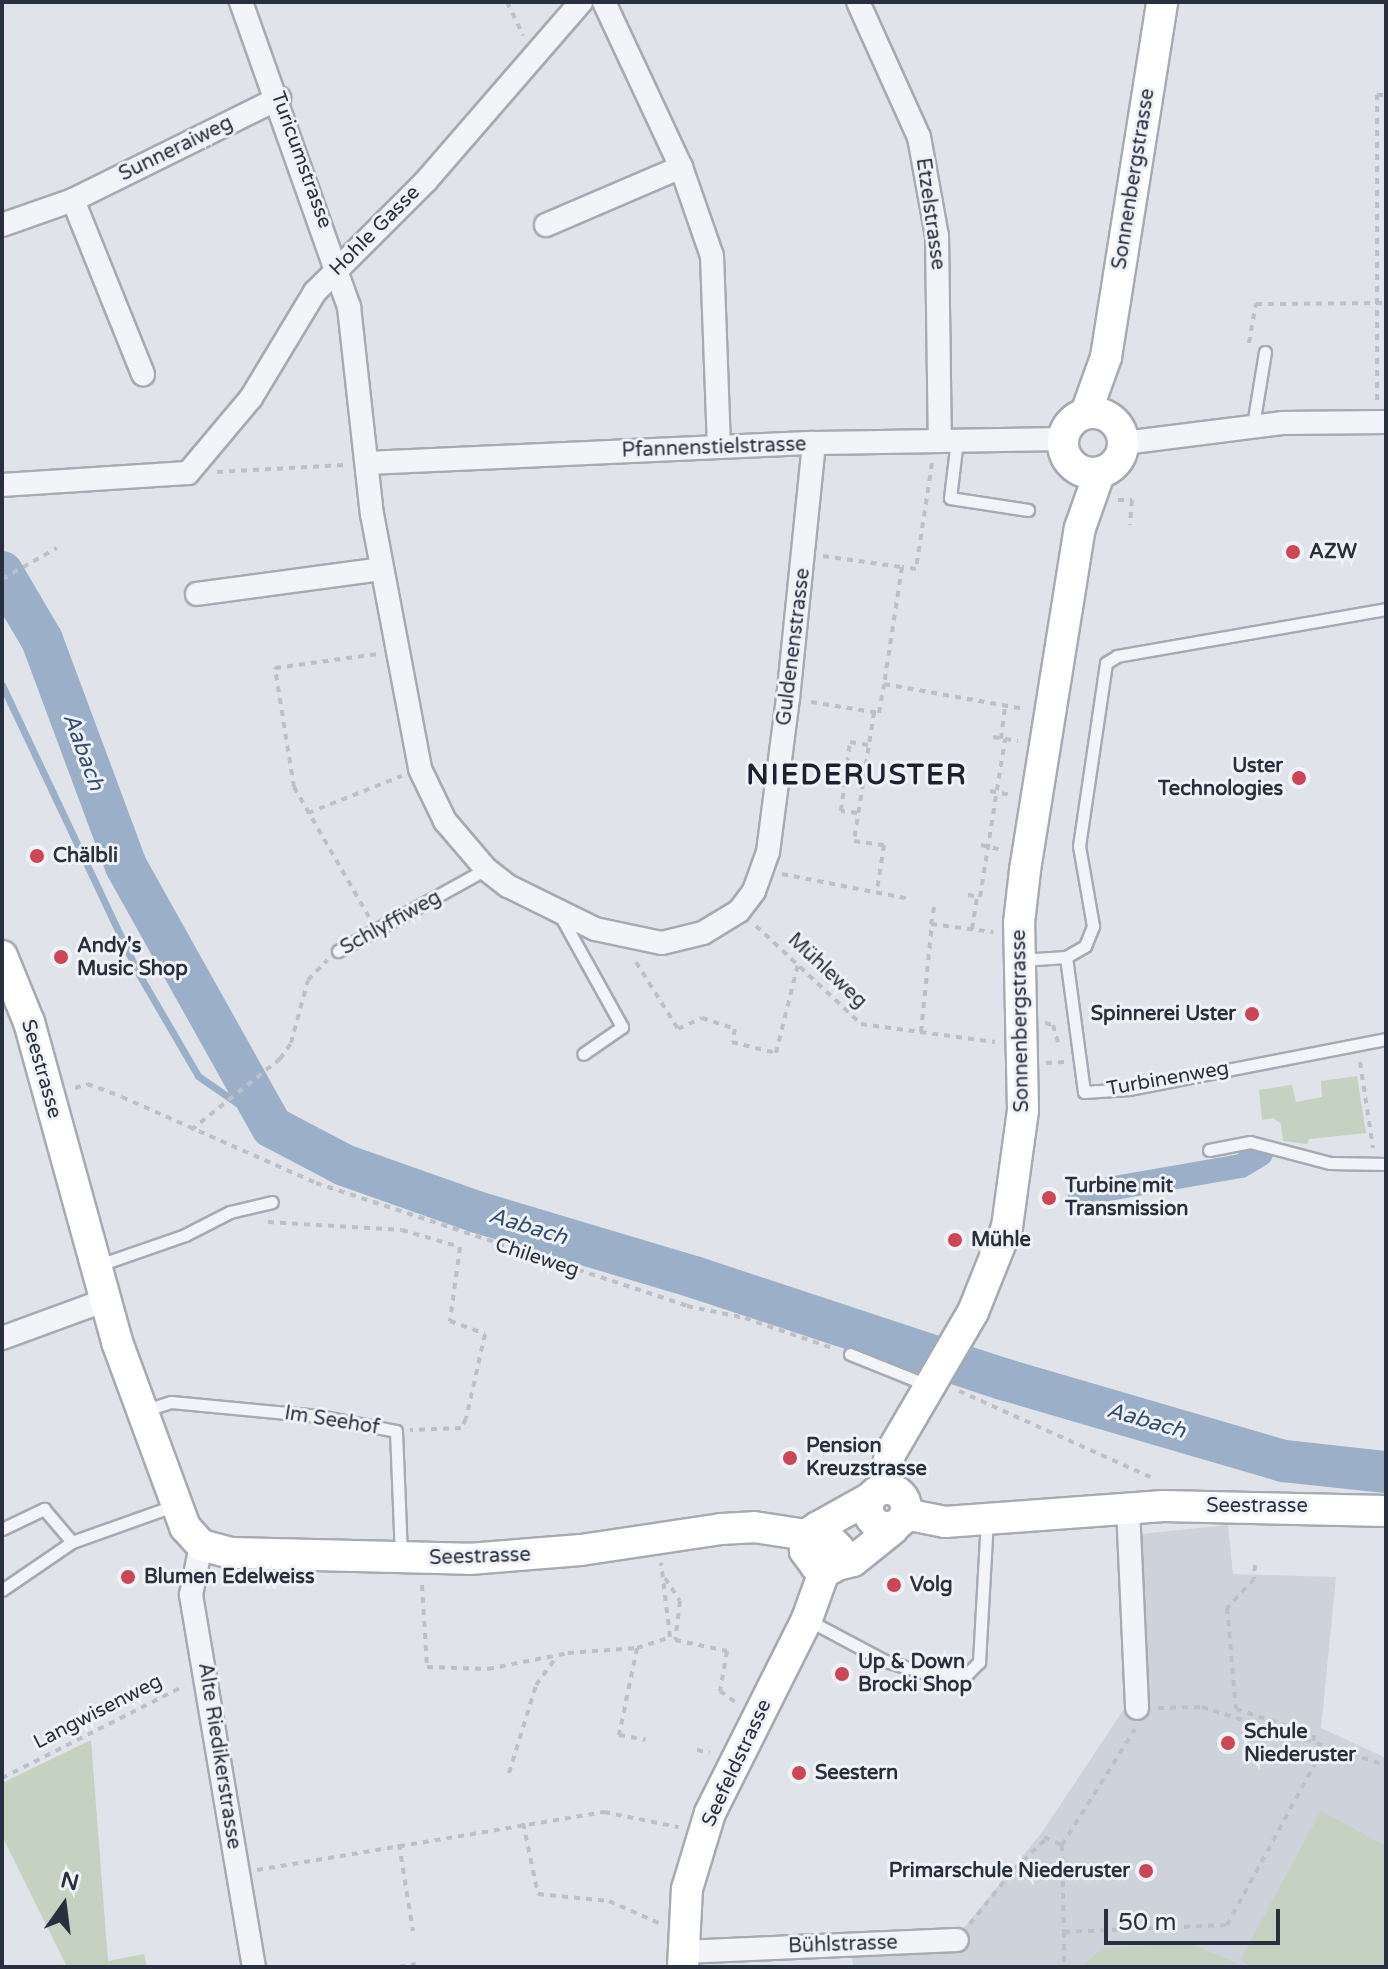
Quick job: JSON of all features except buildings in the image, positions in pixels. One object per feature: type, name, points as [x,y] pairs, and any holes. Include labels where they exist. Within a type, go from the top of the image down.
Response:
[{"type":"street","name":"Turicumstrasse","points":[[241,2],[339,267],[349,307],[367,463]]},
{"type":"street","name":"Hohle Gasse","points":[[188,473],[229,428],[315,292],[426,181],[581,2]]},
{"type":"street","points":[[604,2],[681,167],[712,256],[719,447]]},
{"type":"street","name":"Etzelstrasse","points":[[858,2],[919,137],[937,236],[944,444]]},
{"type":"street","name":"Sonnenbergstrasse","points":[[1096,415],[1162,2]]},
{"type":"street","name":"Sunneraiweg","points":[[2,225],[73,200],[279,98]]},
{"type":"street","points":[[546,225],[681,167]]},
{"type":"street","points":[[73,200],[143,374]]},
{"type":"street","points":[[1096,415],[1122,432],[1124,443],[1114,466],[1094,481],[1063,451],[1062,439],[1075,419],[1096,415]]},
{"type":"street","points":[[1124,443],[1253,425],[1382,416]]},
{"type":"street","name":"Pfannenstielstrasse","points":[[367,463],[814,443],[944,444],[1062,439]]},
{"type":"street","name":"Guldenenstrasse","points":[[367,463],[381,569],[420,769],[445,821],[486,869],[560,915],[638,941],[686,939],[739,911],[763,871],[788,699],[814,443]]},
{"type":"street","points":[[2,485],[188,473]]},
{"type":"street","name":"Sonnenbergstrasse","points":[[877,1493],[890,1454],[935,1382],[989,1281],[1017,1175],[1023,1110],[1019,948],[1025,870],[1080,528],[1094,481]]},
{"type":"street","points":[[197,594],[381,569]]},
{"type":"street","name":"Seestrasse","points":[[2,956],[29,1022],[103,1301],[185,1527],[201,1545],[231,1553],[411,1559],[542,1554],[743,1528],[812,1531]]},
{"type":"street","points":[[2,1338],[103,1301]]},
{"type":"street","points":[[877,1493],[875,1519],[899,1522]]},
{"type":"street","points":[[877,1493],[812,1531],[805,1551],[831,1567],[853,1561],[899,1522]]},
{"type":"street","points":[[1128,1508],[1137,1708]]},
{"type":"street","name":"Seestrasse","points":[[899,1522],[1128,1508],[1386,1511]]},
{"type":"street","name":"Alte Riedikerstrasse","points":[[201,1545],[191,1595],[207,1673],[254,1967]]},
{"type":"street","name":"Seefeldstrasse","points":[[682,1960],[687,1889],[710,1813],[831,1567]]},
{"type":"street","name":"Bühlstrasse","points":[[682,1960],[957,1940]]},
{"type":"lane","points":[[1253,425],[1265,352]]},
{"type":"lane","points":[[944,444],[950,498],[1028,510]]},
{"type":"lane","points":[[1019,948],[1066,957],[1085,946],[1093,926],[1079,846],[1106,663],[1117,656],[1386,609]]},
{"type":"lane","name":"Schlyffiweg","points":[[338,951],[486,869]]},
{"type":"lane","points":[[560,915],[622,1027],[583,1054]]},
{"type":"lane","name":"Turbinenweg","points":[[1066,957],[1084,1092],[1129,1089],[1386,1039]]},
{"type":"lane","points":[[1209,1150],[1250,1142],[1330,1163],[1381,1164]]},
{"type":"lane","points":[[94,1266],[185,1235],[230,1212],[272,1202]]},
{"type":"lane","points":[[850,1354],[935,1382]]},
{"type":"lane","name":"Im Seehof","points":[[142,1411],[171,1402],[318,1416],[396,1431],[411,1559]]},
{"type":"lane","points":[[2,1590],[72,1542],[177,1505]]},
{"type":"lane","points":[[2,1529],[44,1509],[72,1542]]},
{"type":"lane","points":[[807,1619],[885,1661],[929,1674],[968,1673],[979,1662],[987,1519]]},
{"type":"path","points":[[507,2],[519,31],[538,50]]},
{"type":"path","points":[[1382,416],[1377,303],[1377,95],[1386,95]]},
{"type":"path","points":[[1248,351],[1256,304],[1386,303]]},
{"type":"path","points":[[805,553],[916,569],[944,444]]},
{"type":"path","points":[[188,473],[367,463]]},
{"type":"path","points":[[1094,481],[1132,500],[1130,525]]},
{"type":"path","points":[[2,579],[23,570],[57,548]]},
{"type":"path","points":[[788,699],[879,713],[902,567]]},
{"type":"path","points":[[888,615],[894,616]]},
{"type":"path","points":[[376,929],[294,787],[275,668],[384,653]]},
{"type":"path","points":[[880,658],[888,659]]},
{"type":"path","points":[[884,684],[1034,711]]},
{"type":"path","points":[[972,929],[1003,739],[1005,706]]},
{"type":"path","points":[[874,712],[854,841],[884,845],[877,890]]},
{"type":"path","points":[[858,813],[841,811],[850,742],[869,745]]},
{"type":"path","points":[[308,813],[408,774]]},
{"type":"path","points":[[763,871],[877,890],[909,899]]},
{"type":"path","points":[[968,895],[977,896]]},
{"type":"path","points":[[925,968],[934,907]]},
{"type":"path","name":"Mühleweg","points":[[748,919],[861,1024],[988,1041]]},
{"type":"path","points":[[932,924],[972,929],[1019,948]]},
{"type":"path","points":[[923,933],[931,934]]},
{"type":"path","name":"Schlyffiweg","points":[[191,1130],[266,1070],[291,1043],[308,980],[338,951]]},
{"type":"path","points":[[636,962],[678,1029],[702,1018],[735,1029],[732,1042],[776,1053],[798,964]]},
{"type":"path","points":[[918,967],[931,969],[921,1032]]},
{"type":"path","points":[[1045,1023],[1053,1025],[1064,1063],[1046,1063]]},
{"type":"path","points":[[1357,1043],[1381,1164]]},
{"type":"path","name":"Chileweg","points":[[64,1091],[87,1084],[316,1183],[487,1242],[850,1354]]},
{"type":"path","points":[[254,1223],[402,1230],[460,1247],[450,1321],[485,1334],[466,1419],[461,1428],[396,1431]]},
{"type":"path","points":[[935,1382],[1020,1415],[1162,1483]]},
{"type":"path","points":[[411,1559],[427,1667],[488,1669],[558,1655],[637,1648],[670,1637],[659,1554]]},
{"type":"path","points":[[1255,1565],[1254,1579],[1227,1608],[1236,1709],[1314,1735],[1313,1741]]},
{"type":"path","points":[[664,1577],[680,1601],[675,1640],[727,1651],[720,1691],[743,1707]]},
{"type":"path","points":[[637,1648],[619,1735],[646,1740]]},
{"type":"path","points":[[509,1773],[536,1685],[558,1655]]},
{"type":"path","name":"Langwisenweg","points":[[2,1778],[207,1673]]},
{"type":"path","points":[[1064,1967],[1062,1845],[1134,1734],[1137,1708],[1202,1707],[1386,1765]]},
{"type":"path","points":[[1064,1932],[1227,1925],[1324,1747]]},
{"type":"path","points":[[237,1874],[523,1823],[604,1812],[684,1829]]},
{"type":"path","points":[[523,1823],[538,1894],[609,1901],[661,1924]]},
{"type":"path","points":[[957,1940],[1014,1869],[1045,1839],[1062,1845]]},
{"type":"path","points":[[399,1844],[413,1931]]},
{"type":"path","points":[[399,1967],[416,1964]]},
{"type":"shaded area","name":"Schule Niederuster","points":[[1228,1525],[1233,1574],[1336,1577],[1321,1728],[1386,1758],[1384,1967],[853,1967],[852,1951],[948,1947],[1043,1831],[1124,1709],[1145,1708],[1141,1534]]},
{"type":"green space","points":[[1357,1076],[1366,1133],[1309,1139],[1307,1144],[1283,1141],[1281,1124],[1273,1118],[1262,1120],[1259,1090],[1292,1085],[1296,1102],[1322,1097],[1321,1081]]},
{"type":"green space","points":[[91,1740],[108,1961],[144,1954],[147,1967],[67,1967],[2,1836],[2,1783]]},
{"type":"green space","points":[[1321,1811],[1386,1846],[1386,1959],[1382,1967],[1253,1967],[1240,1960]]},
{"type":"green space","points":[[1187,1942],[1245,1967],[1081,1967],[1101,1949]]},
{"type":"waterway","name":"Aabach","points":[[2,572],[42,640],[126,866],[272,1127],[344,1165],[477,1212],[694,1277],[1003,1379],[1284,1461],[1386,1472]]},
{"type":"waterway","points":[[2,685],[137,971],[198,1076],[272,1127]]},
{"type":"waterway","points":[[1080,1194],[1241,1166],[1261,1154]]},
{"type":"place","name":"AZW","points":[[1293,552]]},
{"type":"place","name":"Uster Technologies","points":[[1299,778]]},
{"type":"place","name":"Chälbli","points":[[37,856]]},
{"type":"place","name":"Andy's Music Shop","points":[[61,957]]},
{"type":"place","name":"Spinnerei Uster","points":[[1252,1014]]},
{"type":"place","name":"Turbine mit Transmission","points":[[1049,1198]]},
{"type":"place","name":"Mühle","points":[[955,1240]]},
{"type":"place","name":"Pension Kreuzstrasse","points":[[790,1458]]},
{"type":"place","name":"Blumen Edelweiss","points":[[128,1577]]},
{"type":"place","name":"Volg","points":[[894,1585]]},
{"type":"place","name":"Up & Down Brocki Shop","points":[[842,1674]]},
{"type":"place","name":"Schule Niederuster","points":[[1228,1743]]},
{"type":"place","name":"Seestern","points":[[799,1773]]},
{"type":"place","name":"Primarschule Niederuster","points":[[1146,1871]]},
{"type":"district","name":"NIEDERUSTER","points":[[857,775]]}]
